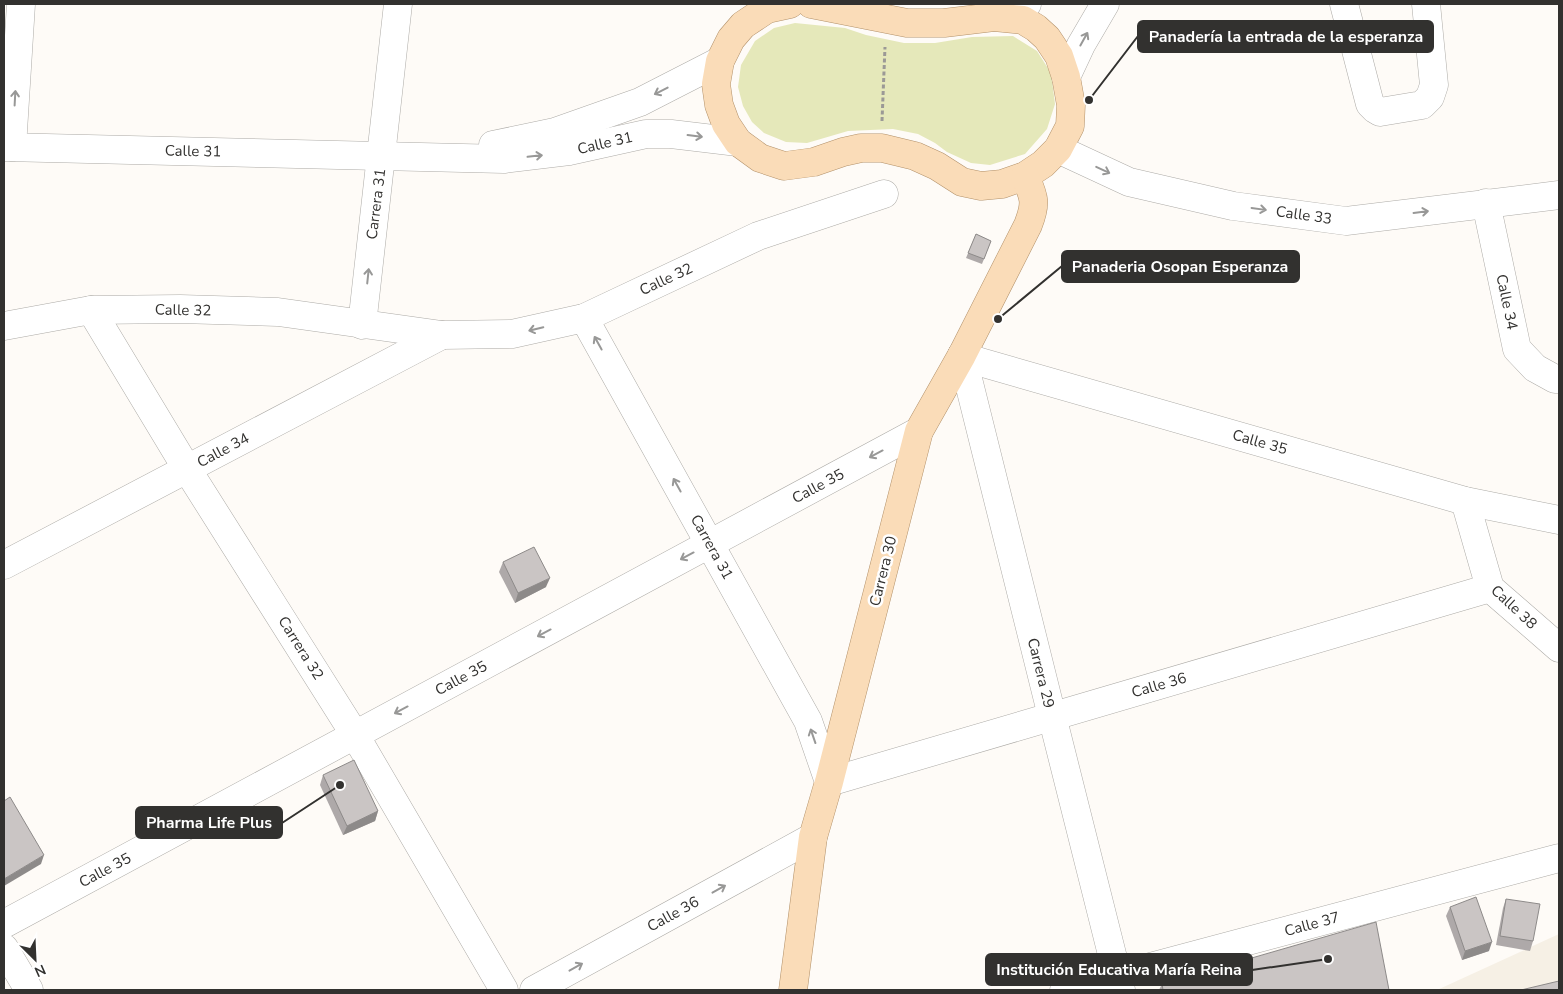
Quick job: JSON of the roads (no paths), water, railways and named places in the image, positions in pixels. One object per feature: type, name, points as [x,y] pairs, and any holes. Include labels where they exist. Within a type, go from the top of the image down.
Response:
[{"type":"main road","points":[[790,4],[742,15],[720,61],[716,84],[719,105],[726,124],[738,142],[760,158],[784,166],[814,162],[861,148],[882,148],[915,156],[938,166],[962,182],[981,186],[1002,184],[1026,176],[1058,150],[1070,126],[1070,105],[1066,77],[1059,56],[1047,38],[1023,20],[994,17],[944,23],[907,23],[820,5]]},
{"type":"main road","name":"Carrera 30","points":[[793,990],[813,837],[829,782],[919,431],[962,355],[1028,225],[1033,211],[1034,196],[1026,176]]},
{"type":"street","points":[[8,147],[20,4]]},
{"type":"street","name":"Carrera 31","points":[[362,324],[398,4]]},
{"type":"street","points":[[994,17],[1027,4]]},
{"type":"street","points":[[1066,77],[1081,45],[1106,4]]},
{"type":"street","points":[[1344,4],[1370,104],[1380,112],[1422,104],[1430,97],[1434,85],[1426,4]]},
{"type":"street","name":"Calle 31","points":[[381,156],[467,150],[555,132],[640,102],[720,61]]},
{"type":"street","name":"Calle 31","points":[[8,147],[504,159],[569,151],[646,134],[672,134],[738,142]]},
{"type":"street","name":"Calle 33","points":[[1058,150],[1129,182],[1233,206],[1346,221],[1559,195]]},
{"type":"street","name":"Calle 32","points":[[442,335],[512,334],[584,318],[758,236],[884,194]]},
{"type":"street","name":"Calle 34","points":[[1486,204],[1517,349],[1536,368],[1555,379],[1559,379]]},
{"type":"street","name":"Calle 32","points":[[4,326],[91,310],[180,309],[278,312],[362,324]]},
{"type":"street","name":"Carrera 32","points":[[91,310],[187,469],[356,735],[504,990]]},
{"type":"street","name":"Carrera 31","points":[[584,318],[808,721],[829,782]]},
{"type":"street","points":[[362,324],[442,335]]},
{"type":"street","name":"Calle 34","points":[[4,565],[442,335]]},
{"type":"street","name":"Calle 35","points":[[962,355],[980,362],[1465,501],[1559,520]]},
{"type":"street","name":"Carrera 29","points":[[962,355],[1120,983]]},
{"type":"street","name":"Calle 35","points":[[4,924],[919,431]]},
{"type":"street","name":"Calle 38","points":[[1465,501],[1490,588],[1559,648]]},
{"type":"street","name":"Calle 36","points":[[829,782],[1490,588]]},
{"type":"street","name":"Calle 36","points":[[534,990],[813,837]]},
{"type":"street","name":"Calle 37","points":[[1064,990],[1120,983],[1559,858]]},
{"type":"street","points":[[4,948],[29,990]]},
{"type":"place","name":"Panadería la entrada de la esperanza","points":[[1089,100]]},
{"type":"place","name":"Panaderia Osopan Esperanza","points":[[998,319]]},
{"type":"place","name":"Pharma Life Plus","points":[[340,785]]},
{"type":"place","name":"Institución Educativa María Reina","points":[[1328,959]]}]
